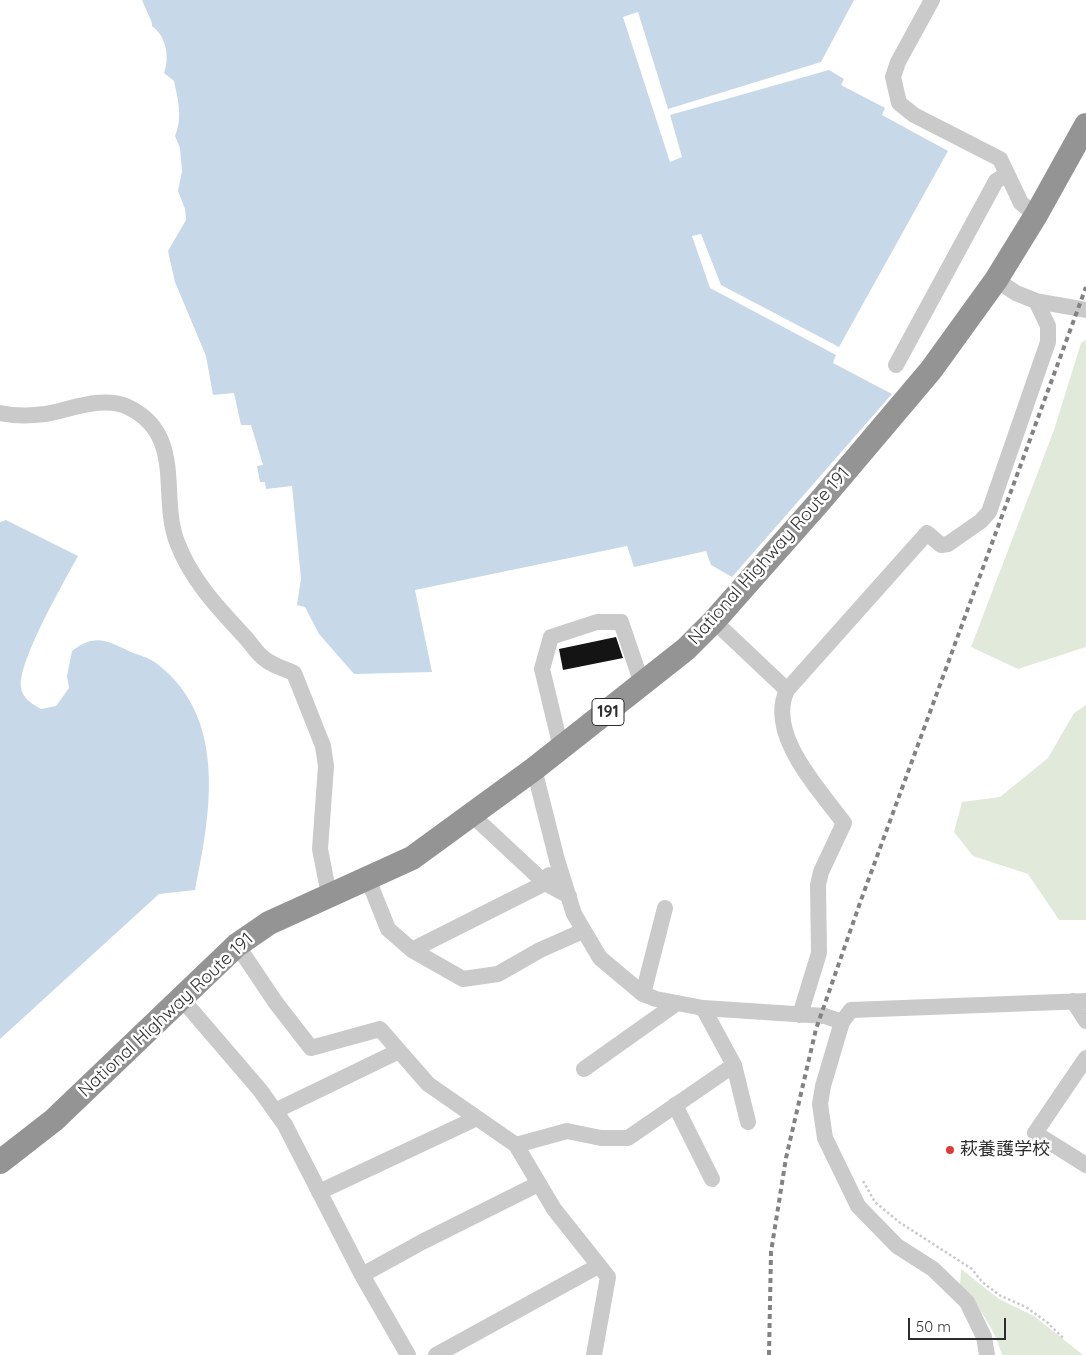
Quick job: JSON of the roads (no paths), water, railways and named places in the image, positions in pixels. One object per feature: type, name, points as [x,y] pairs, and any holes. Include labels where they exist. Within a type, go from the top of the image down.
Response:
[{"type":"highway","name":"National Highway Route 191","points":[[0,1162],[54,1120],[237,945],[269,923],[412,858],[534,769],[686,649],[714,621],[931,370],[996,280],[1036,215],[1086,125]]},
{"type":"street","points":[[932,0],[898,62],[893,77],[899,103],[914,115],[1000,159],[1021,203],[1036,215]]},
{"type":"street","points":[[896,365],[996,181],[1007,174]]},
{"type":"street","points":[[996,280],[1016,293],[1036,301],[1086,310]]},
{"type":"street","points":[[800,1015],[819,953],[818,885],[821,872],[844,823],[795,755],[784,732],[781,713],[782,700],[787,690],[927,533],[941,545],[948,544],[981,521],[989,512],[1048,342],[1048,326],[1036,301]]},
{"type":"street","points":[[0,413],[18,416],[45,414],[111,403],[127,407],[145,420],[160,436],[169,467],[171,518],[176,542],[188,566],[210,599],[266,660],[294,672],[316,724],[323,746],[326,766],[320,849],[329,895]]},
{"type":"street","points":[[714,621],[787,690]]},
{"type":"street","points":[[561,748],[542,669],[551,637],[597,622],[621,622],[642,684]]},
{"type":"street","points":[[534,769],[557,860],[568,896],[583,931],[600,958],[643,994],[703,1008],[826,1016],[842,1022]]},
{"type":"street","points":[[472,815],[544,882],[568,896]]},
{"type":"street","points":[[412,950],[544,882],[557,860]]},
{"type":"street","points":[[368,879],[388,929],[412,950],[463,979],[498,974],[540,950],[583,931]]},
{"type":"street","points":[[643,994],[666,908]]},
{"type":"street","points":[[237,945],[276,1003],[311,1048],[380,1029],[428,1084],[516,1145],[554,1209],[608,1277],[594,1355]]},
{"type":"street","points":[[181,998],[260,1090],[284,1125],[362,1275],[408,1355]]},
{"type":"street","points":[[987,1355],[984,1337],[967,1302],[933,1269],[897,1246],[858,1206],[825,1138],[820,1104],[842,1022],[851,1010],[1080,1001],[1086,1022]]},
{"type":"street","points":[[584,1069],[678,1003]]},
{"type":"street","points":[[703,1008],[734,1065],[748,1122]]},
{"type":"street","points":[[275,1111],[399,1051]]},
{"type":"street","points":[[1086,1058],[1035,1133],[1086,1165]]},
{"type":"street","points":[[516,1145],[568,1131],[601,1138],[628,1138],[734,1065]]},
{"type":"street","points":[[675,1105],[712,1179]]},
{"type":"street","points":[[319,1192],[477,1118]]},
{"type":"street","points":[[362,1275],[422,1242],[538,1184]]},
{"type":"street","points":[[436,1355],[598,1266]]},
{"type":"water","points":[[142,0],[854,0],[821,62],[668,109],[638,12],[623,17],[670,162],[682,157],[670,115],[829,70],[844,79],[841,85],[885,108],[882,115],[948,151],[839,347],[721,285],[701,234],[692,236],[710,288],[836,355],[833,363],[892,394],[732,577],[711,565],[706,551],[634,567],[627,546],[415,590],[432,672],[354,674],[319,634],[305,607],[297,605],[301,579],[292,486],[266,489],[265,482],[260,482],[257,466],[263,465],[251,425],[241,425],[234,393],[213,395],[206,356],[175,282],[168,251],[186,220],[185,209],[178,191],[182,171],[180,148],[175,136],[179,122],[179,108],[174,81],[164,73],[167,54],[164,41],[152,26]]},
{"type":"water","points":[[6,520],[78,556],[43,622],[27,659],[22,675],[21,687],[25,697],[41,709],[56,706],[69,688],[67,676],[72,651],[88,642],[108,642],[153,661],[179,685],[195,710],[204,738],[208,768],[209,799],[206,830],[195,890],[159,894],[0,1039],[0,522]]},
{"type":"railway","points":[[769,1355],[771,1252],[786,1158],[816,1029],[861,900],[1086,287]]},
{"type":"place","name":"萩養護学校","points":[[950,1150]]}]
